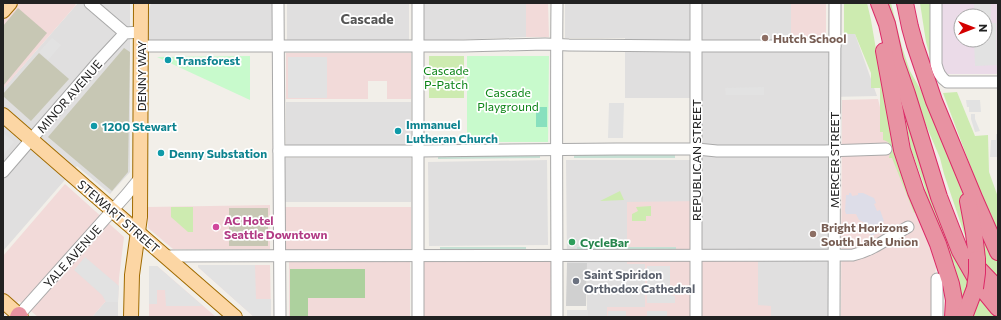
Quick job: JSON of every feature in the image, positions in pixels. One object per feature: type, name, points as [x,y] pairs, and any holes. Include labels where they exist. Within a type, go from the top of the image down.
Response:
[{"type":"highway","points":[[878,3],[887,24],[895,60],[939,197],[951,228],[960,250],[980,286],[998,308]]},
{"type":"highway","points":[[878,3],[882,43],[902,150],[911,178],[938,244],[949,279],[954,300],[953,317]]},
{"type":"highway","points":[[905,3],[915,45],[934,101],[998,252]]},
{"type":"highway","points":[[948,133],[963,178],[974,233],[977,259],[977,273],[974,288],[964,317]]},
{"type":"highway","points":[[960,250],[998,289]]},
{"type":"main road","points":[[3,11],[10,3]]},
{"type":"main road","name":"DENNY WAY","points":[[131,317],[132,275],[140,217],[141,3]]},
{"type":"main road","name":"STEWART STREET","points":[[3,115],[235,317]]},
{"type":"main road","points":[[3,301],[19,316]]},
{"type":"street","points":[[90,3],[125,33],[141,32]]},
{"type":"street","points":[[278,3],[280,317]]},
{"type":"street","points":[[418,3],[418,317]]},
{"type":"street","points":[[557,3],[557,317]]},
{"type":"street","name":"REPUBLICAN STREET","points":[[696,3],[696,317]]},
{"type":"street","name":"MERCER STREET","points":[[834,317],[835,3]]},
{"type":"street","points":[[936,3],[936,64],[941,78],[947,82],[998,82]]},
{"type":"street","name":"MINOR AVENUE","points":[[3,172],[125,33]]},
{"type":"street","points":[[141,46],[464,46],[545,44],[835,46]]},
{"type":"street","points":[[279,151],[557,149],[834,151],[886,149]]},
{"type":"street","name":"YALE AVENUE","points":[[19,316],[140,178]]},
{"type":"street","points":[[165,256],[853,256],[864,253],[908,227]]},
{"type":"street","points":[[937,279],[937,317]]},
{"type":"shaded area","points":[[3,3],[74,3],[76,5],[3,89]]},
{"type":"shaded area","points":[[78,3],[130,3],[130,172],[110,194],[77,166],[3,251],[3,89]]},
{"type":"shaded area","points":[[151,3],[273,3],[273,42],[147,43],[147,15]]},
{"type":"shaded area","points":[[287,3],[409,3],[409,41],[287,41]]},
{"type":"shaded area","points":[[424,3],[526,3],[526,37],[424,41]]},
{"type":"shaded area","points":[[526,3],[548,3],[549,37],[526,37]]},
{"type":"shaded area","points":[[565,3],[791,3],[791,46],[834,46],[843,34],[855,34],[877,96],[830,97],[829,317],[771,317],[771,306],[758,306],[758,250],[628,264],[645,264],[645,307],[607,307],[607,317],[587,317],[587,264],[567,263],[566,160],[701,160],[700,98],[625,98],[625,38],[565,38]]},
{"type":"shaded area","points":[[791,3],[826,3],[826,46],[791,46]]},
{"type":"shaded area","points":[[940,3],[998,3],[998,74],[940,74]]},
{"type":"shaded area","points":[[974,3],[991,3],[991,8],[974,8]]},
{"type":"shaded area","points":[[18,8],[47,33],[3,86],[3,26]]},
{"type":"shaded area","points":[[993,23],[996,23],[997,65],[975,66],[974,48],[993,48]]},
{"type":"shaded area","points":[[52,38],[61,45],[48,60],[39,52]]},
{"type":"shaded area","name":"1200 Stewart","points":[[124,48],[130,52],[128,172],[112,191],[48,137]]},
{"type":"shaded area","points":[[39,53],[69,79],[31,121],[3,96],[3,94]]},
{"type":"shaded area","points":[[286,53],[411,53],[411,99],[387,99],[387,81],[368,81],[368,99],[286,99]]},
{"type":"shaded area","points":[[288,57],[327,57],[327,98],[288,98]]},
{"type":"shaded area","points":[[764,87],[764,95],[726,95],[725,88]]},
{"type":"shaded area","points":[[878,99],[891,152],[937,262],[935,273],[935,317],[841,317],[842,100]]},
{"type":"shaded area","points":[[966,100],[980,100],[981,112],[969,112],[969,107],[967,107]]},
{"type":"shaded area","points":[[286,102],[411,102],[411,145],[286,145]]},
{"type":"shaded area","points":[[609,103],[624,103],[623,138],[608,138]]},
{"type":"shaded area","points":[[971,114],[975,114],[975,119],[980,131],[975,132]]},
{"type":"shaded area","points":[[3,133],[14,142],[3,156]]},
{"type":"shaded area","points":[[996,134],[998,134],[997,157],[990,157],[991,140],[996,140]]},
{"type":"shaded area","points":[[540,153],[540,158],[438,159],[438,155]]},
{"type":"shaded area","points":[[574,153],[675,153],[675,158],[574,158]]},
{"type":"shaded area","points":[[285,158],[411,158],[411,202],[285,202]]},
{"type":"shaded area","points":[[547,160],[548,245],[429,246],[428,162]]},
{"type":"shaded area","points":[[65,184],[124,237],[119,278],[118,302],[105,302],[92,317],[38,317],[19,301],[3,316],[3,256]]},
{"type":"shaded area","points":[[849,193],[851,193],[852,196],[858,195],[858,193],[863,193],[874,198],[876,203],[874,204],[877,211],[880,210],[884,221],[879,224],[881,232],[871,236],[865,223],[859,220],[856,214],[846,214],[846,195],[849,195]]},
{"type":"shaded area","points":[[701,201],[701,250],[758,250],[758,305],[771,306],[771,317],[607,317],[607,307],[645,307],[645,264],[627,264],[627,202]]},
{"type":"shaded area","points":[[270,205],[270,249],[173,249],[148,228],[148,207]]},
{"type":"shaded area","points":[[285,207],[411,207],[411,250],[285,250]]},
{"type":"shaded area","points":[[229,208],[268,208],[268,246],[229,246]]},
{"type":"shaded area","points":[[440,247],[526,247],[526,251],[440,251]]},
{"type":"shaded area","points":[[577,247],[676,247],[676,251],[577,251]]},
{"type":"shaded area","points":[[418,255],[557,255],[557,317],[418,317]]},
{"type":"shaded area","points":[[85,257],[119,286],[118,302],[106,302],[102,295],[74,270]]},
{"type":"shaded area","points":[[289,262],[410,262],[410,317],[289,317]]},
{"type":"shaded area","points":[[567,263],[587,263],[586,306],[566,306]]},
{"type":"shaded area","points":[[198,265],[270,265],[271,317],[254,317],[198,267]]},
{"type":"shaded area","points":[[198,265],[255,265],[256,299],[271,299],[271,317],[254,317],[198,267]]},
{"type":"shaded area","points":[[149,266],[157,266],[216,317],[149,317]]},
{"type":"shaded area","points":[[149,266],[157,266],[203,306],[166,306],[165,290],[157,290],[157,304],[149,304]]},
{"type":"shaded area","points":[[647,266],[670,266],[670,295],[675,296],[675,303],[647,303]]},
{"type":"shaded area","points":[[105,302],[118,302],[118,317],[92,317]]},
{"type":"shaded area","points":[[567,310],[588,310],[588,317],[567,317]]},
{"type":"shaded area","points":[[608,311],[626,311],[626,317],[608,317]]},
{"type":"shaded area","points":[[647,311],[667,311],[667,317],[647,317]]},
{"type":"green space","points":[[844,3],[867,3],[885,102],[917,211],[914,213],[892,158],[889,158],[891,147],[889,143],[883,140],[883,132],[880,132],[880,88],[871,88],[871,73],[855,34],[844,34]]},
{"type":"green space","points":[[888,3],[891,3],[902,47],[910,71],[927,101],[958,178],[966,207],[969,248],[940,158],[915,99],[894,34]]},
{"type":"green space","points":[[920,3],[931,3],[930,56],[926,42]]},
{"type":"green space","points":[[250,56],[250,100],[157,57]]},
{"type":"green space","name":"Cascade P-Patch","points":[[429,56],[464,56],[464,98],[429,98]]},
{"type":"green space","name":"Cascade Playground","points":[[467,56],[549,56],[548,142],[467,142]]},
{"type":"green space","points":[[957,92],[975,136],[988,135],[989,172],[998,197],[998,237],[943,93]]},
{"type":"green space","points":[[901,97],[971,280],[962,305],[954,262],[952,263],[911,149]]},
{"type":"green space","points":[[536,107],[547,107],[547,127],[536,127]]},
{"type":"green space","points":[[620,191],[624,200],[600,201]]},
{"type":"green space","points":[[651,206],[651,216],[646,216],[646,221],[632,221],[632,214],[638,211],[636,207]]},
{"type":"green space","points":[[171,207],[193,207],[193,232],[188,232],[171,217]]},
{"type":"green space","points":[[978,221],[990,249],[998,263],[998,301],[987,286]]},
{"type":"green space","points":[[290,269],[365,269],[365,298],[308,298],[308,317],[290,317]]},
{"type":"green space","points":[[978,291],[998,314],[998,317],[968,317]]},
{"type":"place","name":"Hutch School","points":[[765,38]]},
{"type":"place","name":"Transforest","points":[[168,60]]},
{"type":"place","name":"1200 Stewart","points":[[94,126]]},
{"type":"place","name":"Immanuel Lutheran Church","points":[[398,131]]},
{"type":"place","name":"Denny Substation","points":[[161,153]]},
{"type":"place","name":"AC Hotel Seattle Downtown","points":[[216,227]]},
{"type":"place","name":"Bright Horizons South Lake Union","points":[[813,234]]},
{"type":"place","name":"CycleBar","points":[[572,242]]},
{"type":"place","name":"Saint Spiridon Orthodox Cathedral","points":[[576,281]]},
{"type":"district","name":"Cascade","points":[[367,18]]}]
